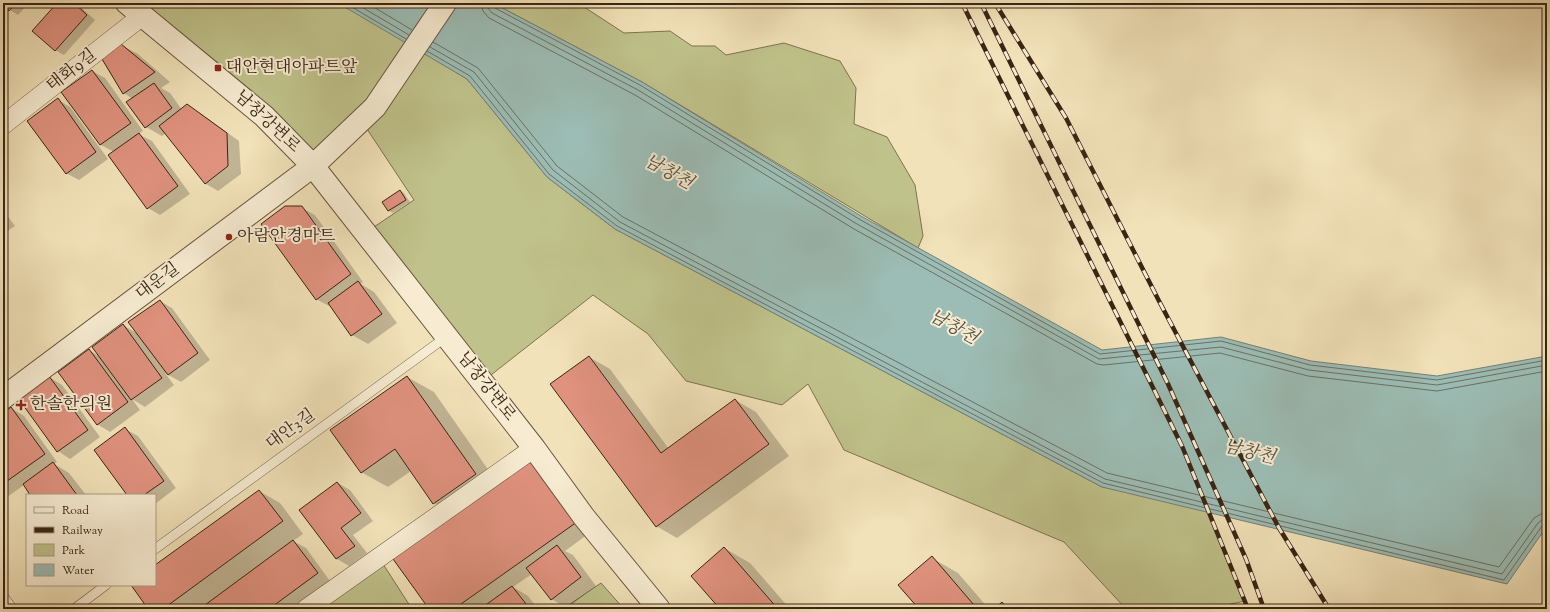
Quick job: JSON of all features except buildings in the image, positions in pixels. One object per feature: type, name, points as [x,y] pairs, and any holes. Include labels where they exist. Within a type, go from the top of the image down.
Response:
[{"type":"street","name":"남창강변로","points":[[313,166],[375,107],[446,3]]},
{"type":"street","name":"남창강변로","points":[[134,10],[264,116],[313,166],[534,448],[584,517],[659,609]]},
{"type":"street","name":"태화9길","points":[[3,125],[134,10]]},
{"type":"street","name":"대운길","points":[[3,398],[313,166]]},
{"type":"street","points":[[306,609],[534,448]]},
{"type":"lane","name":"대안3길","points":[[156,549],[446,337]]},
{"type":"lane","points":[[74,609],[105,586]]},
{"type":"lane","points":[[3,596],[13,609]]},
{"type":"green space","points":[[127,3],[446,3],[422,52],[467,79],[547,177],[615,229],[1102,487],[1207,507],[1245,601],[1207,609],[1126,609],[1064,542],[844,450],[808,384],[782,405],[686,381],[648,334],[593,295],[482,382],[365,233],[414,200],[361,120],[313,166]]},
{"type":"green space","points":[[493,3],[578,3],[624,33],[670,31],[692,46],[715,46],[726,55],[784,43],[840,61],[856,88],[854,124],[887,137],[915,185],[923,236],[918,248],[642,82]]},
{"type":"green space","points":[[383,564],[412,609],[317,609]]},
{"type":"green space","points":[[601,583],[624,609],[563,609]]},
{"type":"water","name":"남창천","points":[[338,3],[493,3],[642,82],[861,216],[1102,350],[1221,337],[1311,361],[1437,376],[1547,356],[1547,526],[1507,584],[1102,487],[615,229],[547,177],[467,79]]},
{"type":"railway","points":[[962,3],[1182,446],[1248,609]]},
{"type":"railway","points":[[981,3],[1168,384],[1246,559],[1264,609]]},
{"type":"railway","points":[[995,3],[1066,118],[1159,301],[1279,528],[1329,609]]},
{"type":"place","name":"대안현대아파트앞","points":[[218,68]]},
{"type":"place","name":"아람안경마트","points":[[229,237]]},
{"type":"place","name":"한솔한의원","points":[[21,405]]}]
